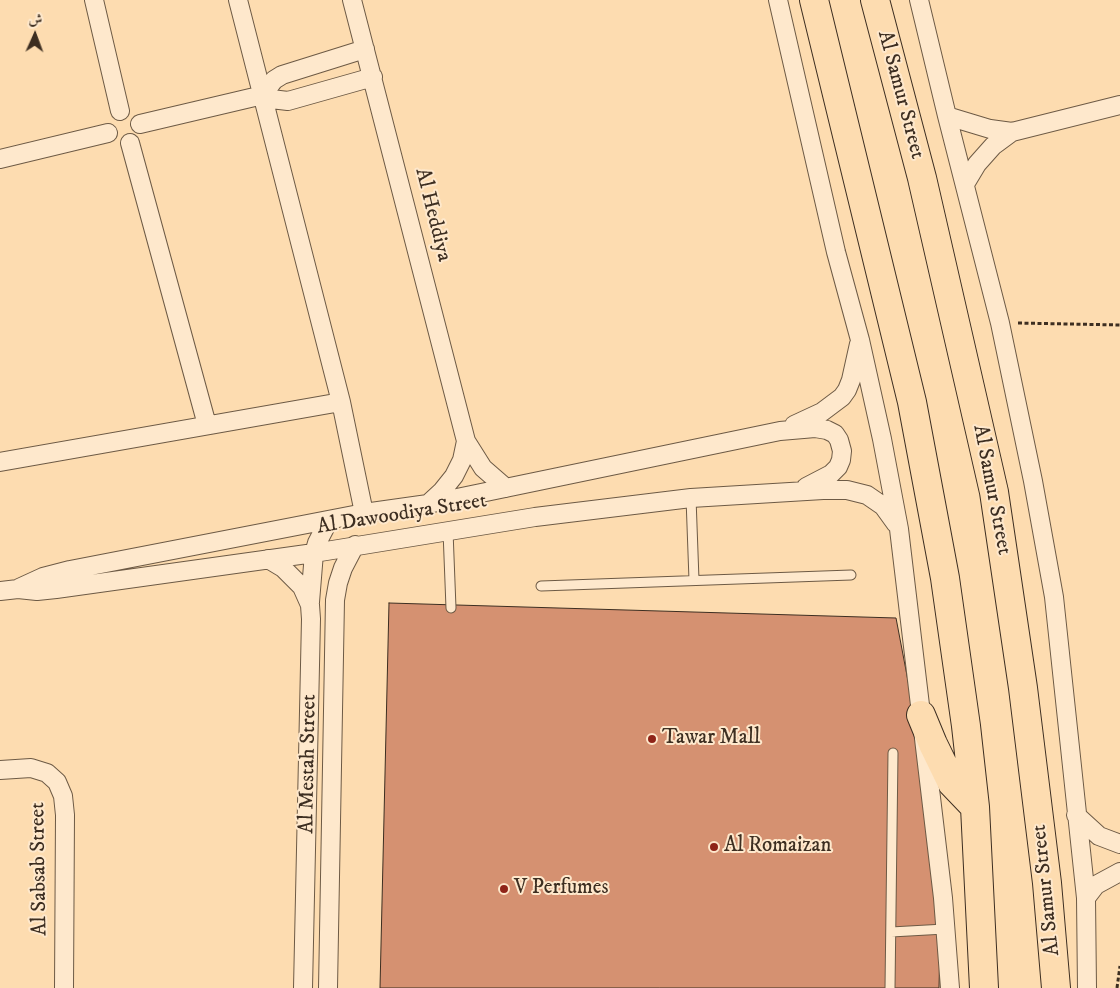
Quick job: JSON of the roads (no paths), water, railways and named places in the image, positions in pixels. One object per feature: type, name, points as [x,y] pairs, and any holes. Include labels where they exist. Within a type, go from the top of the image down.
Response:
[{"type":"main road","points":[[814,0],[914,411],[944,578],[966,726],[974,807],[984,988]]},
{"type":"main road","name":"Al Samur Street","points":[[875,0],[922,178],[994,492],[1023,688],[1047,883],[1056,988]]},
{"type":"main road","points":[[921,715],[952,783],[974,807]]},
{"type":"street","points":[[94,0],[120,111]]},
{"type":"street","points":[[238,0],[341,402],[364,513]]},
{"type":"street","name":"Al Heddiya","points":[[352,0],[466,441],[483,468],[506,488]]},
{"type":"street","points":[[778,0],[836,252],[860,340],[882,439],[899,529],[950,988]]},
{"type":"street","name":"Al Samur Street","points":[[919,0],[946,116],[966,184],[1000,322],[1033,481],[1054,597],[1086,898],[1087,988]]},
{"type":"street","points":[[263,95],[274,80],[282,75],[365,50]]},
{"type":"street","points":[[140,124],[263,95],[271,99],[288,101],[373,77]]},
{"type":"street","points":[[946,116],[982,128],[1012,132],[1120,105]]},
{"type":"street","points":[[127,110],[138,118],[140,124],[139,135],[130,143],[125,144],[114,141],[106,127],[110,116],[127,110]]},
{"type":"street","points":[[966,184],[977,164],[993,146],[1012,132]]},
{"type":"street","points":[[0,159],[108,133]]},
{"type":"street","points":[[130,143],[206,426]]},
{"type":"street","name":"Al Dawoodiya Street","points":[[780,431],[822,412],[842,397],[851,380],[860,340]]},
{"type":"street","points":[[0,462],[341,402]]},
{"type":"street","name":"Al Dawoodiya Street","points":[[0,591],[18,588],[42,577],[70,570],[364,513],[428,504],[780,431],[815,428],[827,430],[835,434],[842,451],[838,467],[823,480],[794,492]]},
{"type":"street","name":"Al Heddiya","points":[[428,504],[454,476],[462,460],[466,441]]},
{"type":"street","name":"Al Dawoodiya Street","points":[[18,588],[47,591],[314,553],[535,517],[691,498],[847,490],[867,495],[883,506],[899,529]]},
{"type":"street","points":[[310,605],[314,553],[328,520]]},
{"type":"street","name":"Al Mestah Street","points":[[328,988],[335,600],[343,568],[355,545]]},
{"type":"street","name":"Al Mestah Street","points":[[268,559],[283,568],[294,578],[302,587],[310,605],[304,988]]},
{"type":"street","name":"Al Sabsab Street","points":[[0,770],[31,768],[48,773],[57,782],[63,796],[65,815],[64,988]]},
{"type":"street","points":[[1076,815],[1099,836],[1120,844]]},
{"type":"street","points":[[1086,898],[1096,885],[1120,872]]},
{"type":"lane","points":[[691,498],[694,580]]},
{"type":"lane","points":[[448,531],[452,608]]},
{"type":"lane","points":[[541,586],[852,575]]},
{"type":"lane","points":[[890,988],[893,753]]},
{"type":"lane","points":[[892,932],[945,930]]},
{"type":"place","name":"Tawar Mall","points":[[652,739]]},
{"type":"place","name":"Al Romaizan","points":[[714,847]]},
{"type":"place","name":"V Perfumes","points":[[504,889]]}]
